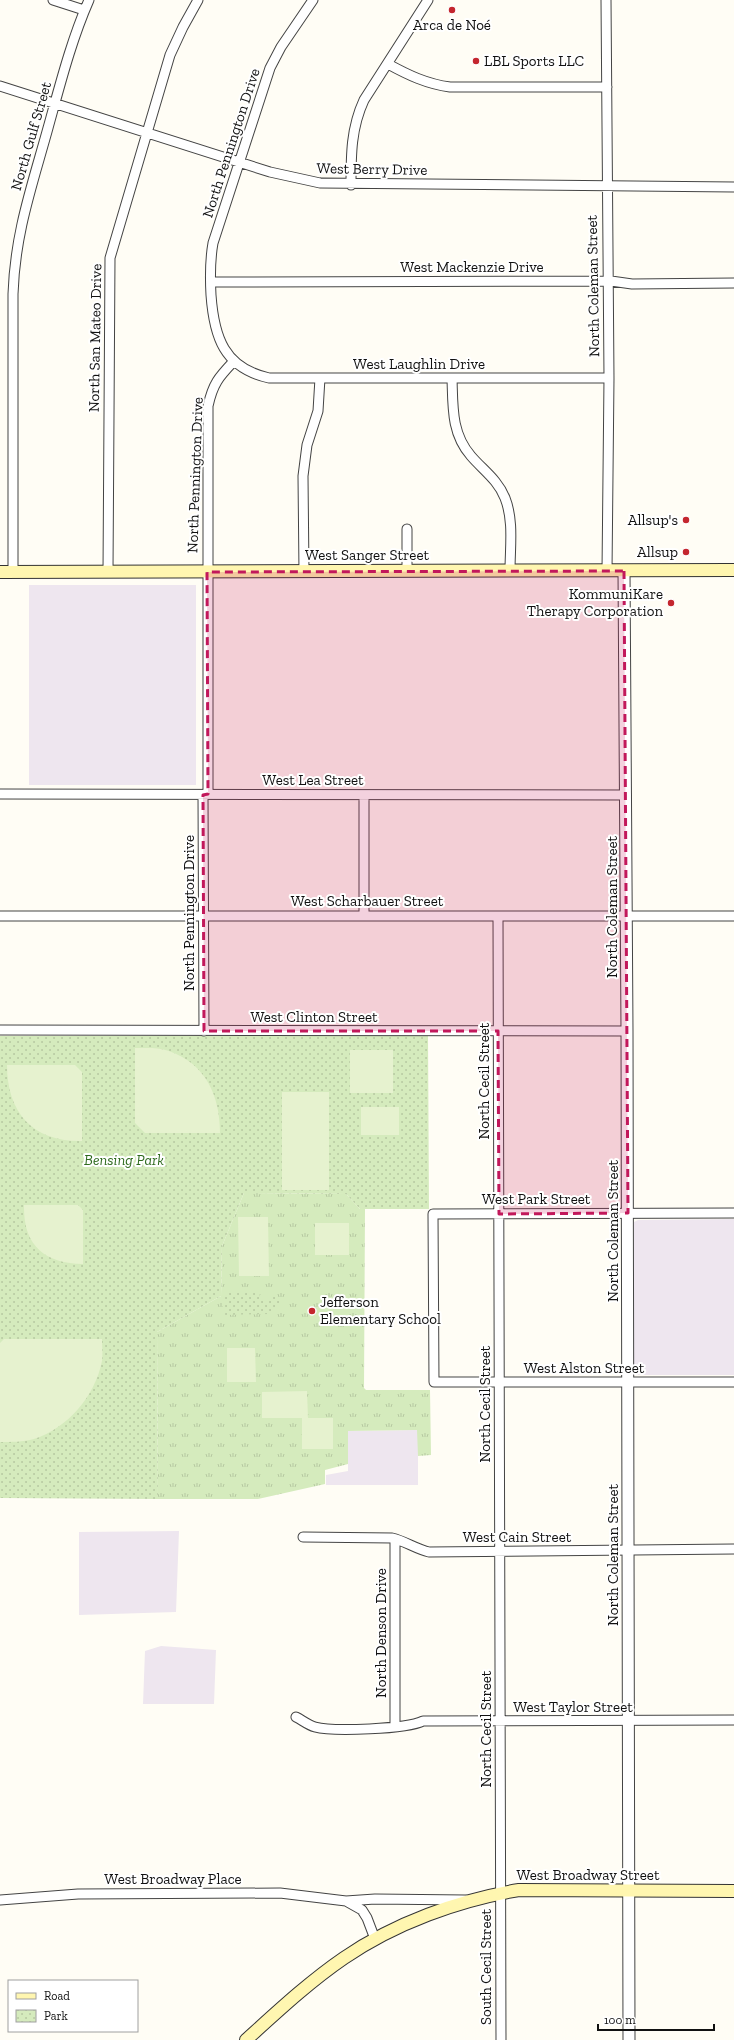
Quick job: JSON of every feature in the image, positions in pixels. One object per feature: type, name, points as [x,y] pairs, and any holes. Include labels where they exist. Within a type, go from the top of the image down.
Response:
[{"type":"main road","name":"West Sanger Street","points":[[0,572],[734,570]]},
{"type":"main road","name":"West Broadway Street","points":[[246,2040],[301,1990],[345,1957],[375,1939],[433,1914],[473,1900],[519,1890],[734,1891]]},
{"type":"street","points":[[53,0],[84,10]]},
{"type":"street","name":"North Gulf Street","points":[[13,572],[14,266],[19,229],[55,104],[88,0]]},
{"type":"street","name":"North San Mateo Drive","points":[[108,572],[108,267],[170,55],[182,27],[198,0]]},
{"type":"street","name":"North Pennington Drive","points":[[204,1030],[203,915],[208,406],[212,389],[221,374],[234,361],[224,350],[215,328],[210,260],[213,243],[270,68],[281,48],[313,0]]},
{"type":"street","points":[[352,185],[351,153],[355,123],[364,100],[428,0]]},
{"type":"street","name":"North Coleman Street","points":[[606,0],[606,184],[609,378],[607,571]]},
{"type":"street","points":[[388,64],[413,78],[433,85],[450,88],[607,87]]},
{"type":"street","name":"West Berry Drive","points":[[0,86],[239,162],[299,180],[320,184],[606,184],[636,187],[734,187]]},
{"type":"street","name":"West Mackenzie Drive","points":[[211,282],[608,281],[632,284],[734,283]]},
{"type":"street","name":"West Laughlin Drive","points":[[234,361],[258,375],[269,378],[609,378]]},
{"type":"street","points":[[304,572],[303,476],[308,445],[318,411],[320,378]]},
{"type":"street","points":[[452,378],[453,414],[458,435],[471,456],[496,482],[509,512],[510,571]]},
{"type":"street","points":[[407,529],[407,571]]},
{"type":"street","name":"North Coleman Street","points":[[624,571],[628,1031],[629,2040]]},
{"type":"street","name":"West Lea Street","points":[[0,794],[626,795]]},
{"type":"street","points":[[364,794],[364,915]]},
{"type":"street","name":"West Scharbauer Street","points":[[0,916],[734,916]]},
{"type":"street","name":"North Cecil Street","points":[[498,916],[500,1893]]},
{"type":"street","name":"West Clinton Street","points":[[0,1030],[628,1031]]},
{"type":"street","name":"West Park Street","points":[[434,1382],[433,1214],[734,1213]]},
{"type":"street","name":"West Alston Street","points":[[434,1382],[734,1382]]},
{"type":"street","name":"West Cain Street","points":[[303,1537],[395,1538],[402,1540],[420,1550],[430,1552],[499,1550],[734,1549]]},
{"type":"street","name":"North Denson Drive","points":[[395,1538],[395,1727]]},
{"type":"street","name":"West Taylor Street","points":[[296,1717],[315,1727],[395,1727],[417,1724],[423,1721],[734,1720]]},
{"type":"street","name":"West Broadway Place","points":[[0,1900],[78,1894],[280,1893],[346,1901],[375,1899],[473,1900]]},
{"type":"street","name":"South Cecil Street","points":[[500,1893],[501,2040]]},
{"type":"street","name":"West Broadway Place","points":[[346,1901],[362,1910],[367,1918],[375,1939]]},
{"type":"highlighted area","points":[[624,571],[628,1213],[499,1214],[498,1031],[204,1031],[203,795],[208,794],[207,572]]},
{"type":"shaded area","points":[[29,585],[196,585],[196,785],[29,785]]},
{"type":"shaded area","points":[[734,1219],[734,1375],[633,1375],[634,1222],[638,1220]]},
{"type":"shaded area","points":[[418,1430],[418,1485],[326,1485],[326,1475],[348,1471],[348,1431]]},
{"type":"shaded area","points":[[179,1531],[176,1612],[79,1615],[79,1532]]},
{"type":"shaded area","points":[[161,1646],[216,1650],[214,1704],[143,1704],[145,1651]]},
{"type":"green space","name":"Bensing Park","points":[[0,1036],[428,1036],[429,1209],[360,1209],[346,1194],[244,1193],[222,1246],[221,1296],[157,1332],[158,1499],[0,1498]]},
{"type":"green space","points":[[135,1048],[156,1048],[169,1051],[193,1064],[208,1083],[214,1094],[220,1133],[145,1133],[135,1123]]},
{"type":"green space","points":[[350,1050],[393,1050],[393,1093],[350,1093]]},
{"type":"green space","points":[[7,1065],[75,1065],[82,1072],[82,1141],[65,1140],[50,1136],[37,1130],[26,1121],[18,1110],[12,1097],[8,1082]]},
{"type":"green space","points":[[282,1092],[329,1092],[329,1190],[282,1190]]},
{"type":"green space","points":[[361,1107],[399,1107],[399,1135],[361,1135]]},
{"type":"green space","points":[[244,1193],[346,1194],[360,1209],[365,1209],[364,1388],[366,1390],[430,1390],[431,1455],[418,1456],[417,1430],[348,1431],[348,1464],[325,1470],[325,1484],[258,1499],[158,1499],[157,1332],[221,1296],[222,1246]]},
{"type":"green space","points":[[24,1205],[78,1205],[83,1210],[83,1264],[58,1260],[47,1256],[39,1250],[27,1231]]},
{"type":"green space","points":[[238,1217],[268,1217],[269,1276],[239,1276]]},
{"type":"green space","points":[[315,1223],[349,1223],[349,1255],[315,1255]]},
{"type":"green space","points":[[259,1291],[260,1297],[265,1297],[265,1300],[271,1300],[271,1297],[280,1297],[280,1307],[271,1307],[271,1314],[223,1315],[223,1297],[227,1292]]},
{"type":"green space","points":[[4,1339],[102,1339],[102,1361],[93,1386],[86,1398],[69,1419],[46,1434],[34,1439],[0,1442],[0,1343]]},
{"type":"green space","points":[[227,1348],[255,1348],[256,1382],[227,1382]]},
{"type":"green space","points":[[307,1391],[308,1418],[333,1418],[333,1449],[302,1449],[302,1418],[262,1418],[262,1392]]},
{"type":"place","name":"Arca de Noé","points":[[452,10]]},
{"type":"place","name":"LBL Sports LLC","points":[[476,61]]},
{"type":"place","name":"Allsup's","points":[[686,520]]},
{"type":"place","name":"Allsup","points":[[686,552]]},
{"type":"place","name":"KommuniKare Therapy Corporation","points":[[671,603]]},
{"type":"place","name":"Jefferson Elementary School","points":[[312,1311]]}]
